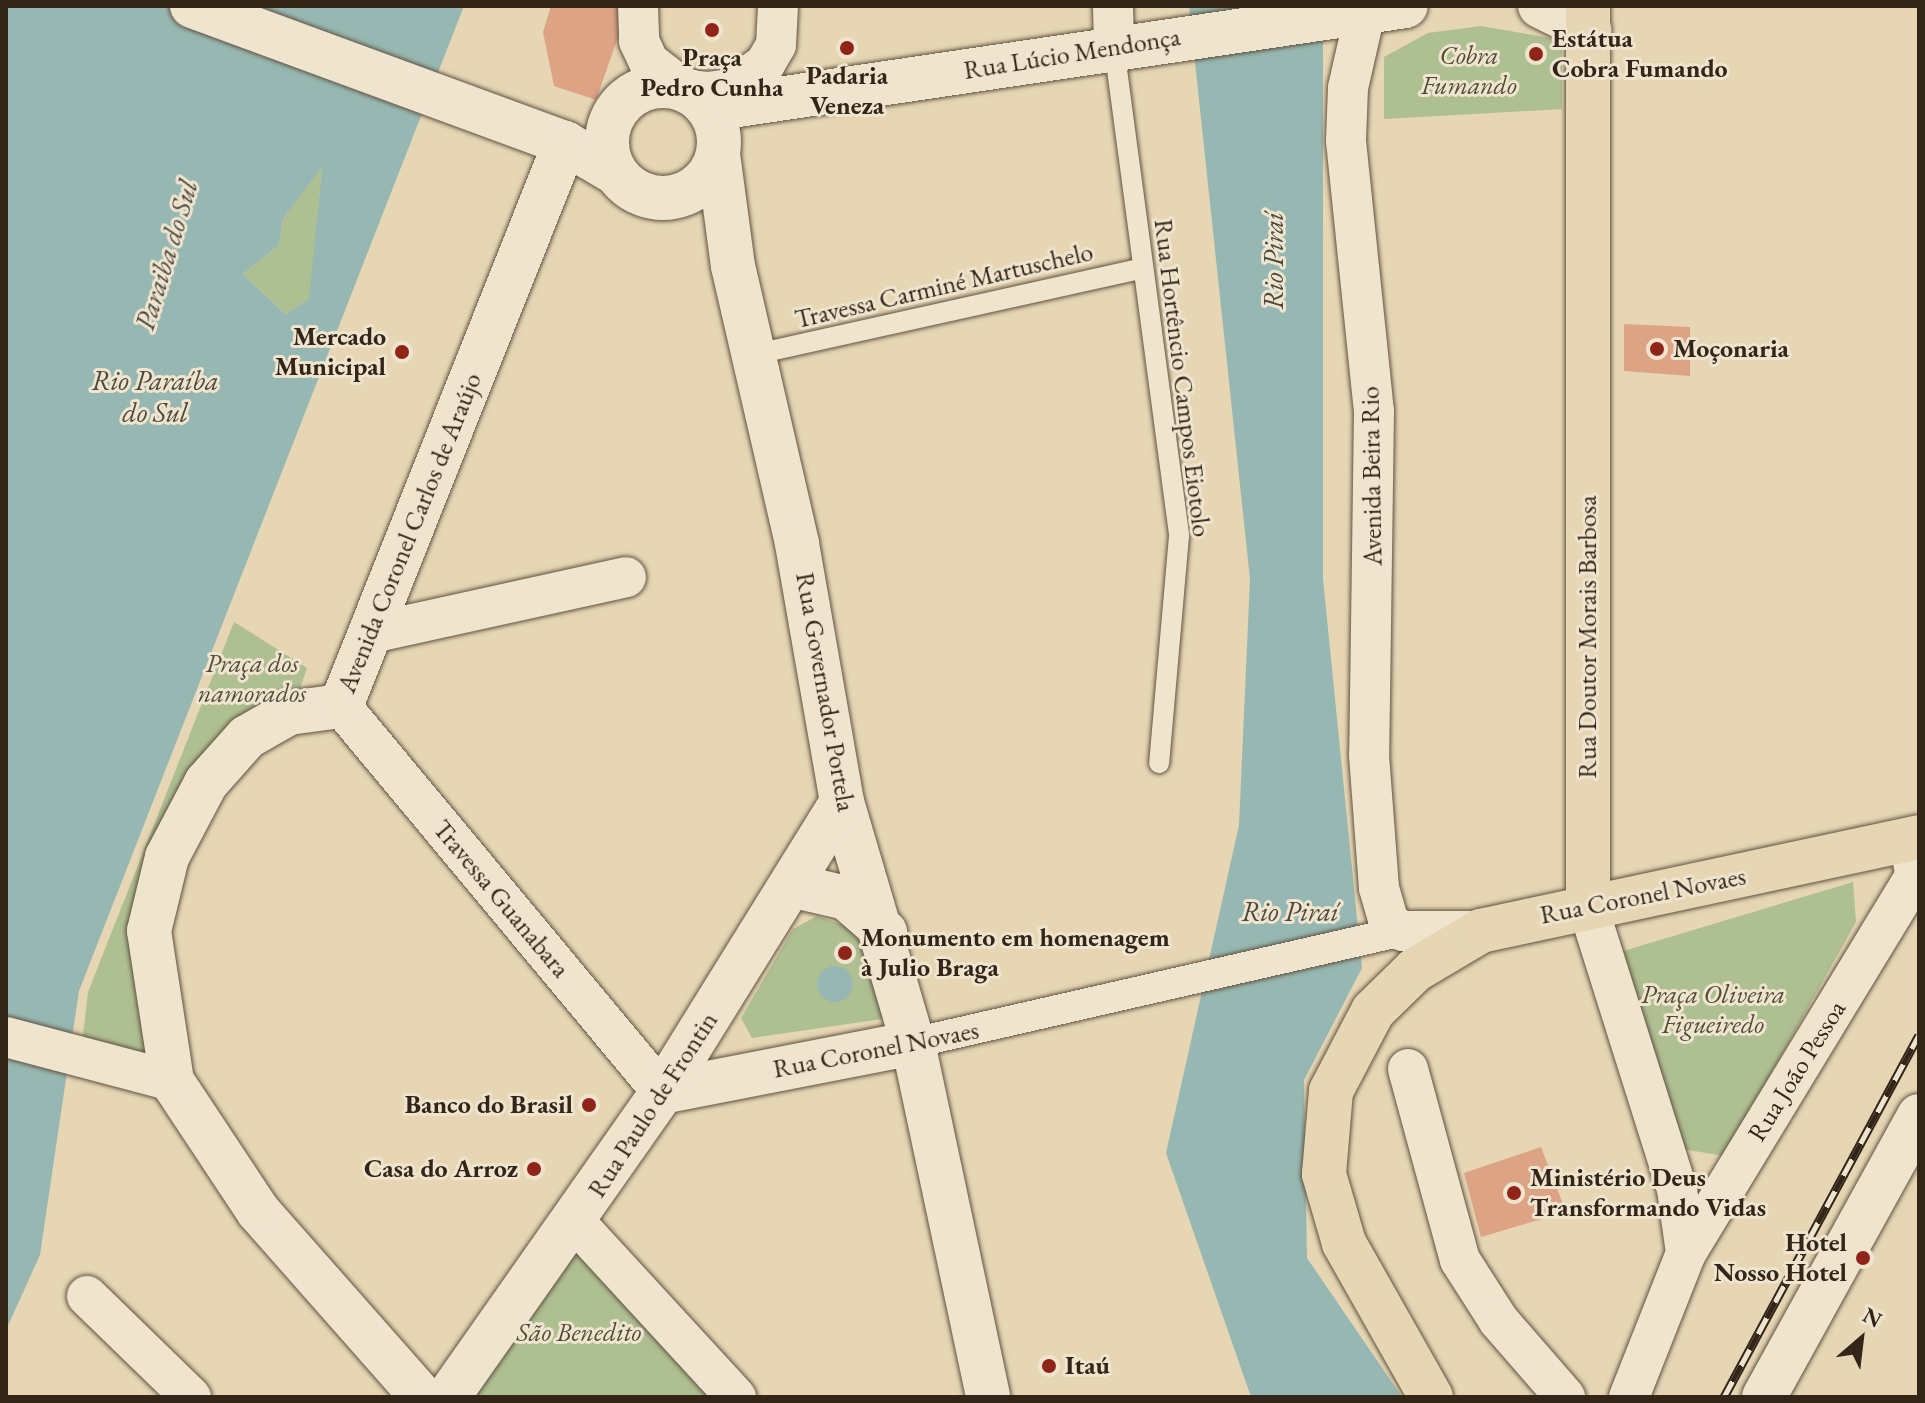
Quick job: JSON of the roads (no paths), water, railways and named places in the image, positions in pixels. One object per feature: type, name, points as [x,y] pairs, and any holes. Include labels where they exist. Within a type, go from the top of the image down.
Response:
[{"type":"main road","name":"Rua Doutor Morais Barbosa","points":[[1588,907],[1589,18]]},
{"type":"main road","name":"Rua Coronel Novaes","points":[[1431,1397],[1344,1243],[1329,1206],[1322,1146],[1331,1091],[1357,1032],[1393,989],[1404,942],[1481,931],[1588,907],[1916,860]]},
{"type":"street","points":[[192,6],[546,137],[631,184],[683,195],[712,171],[725,131]]},
{"type":"street","points":[[638,6],[639,41],[649,62],[685,90]]},
{"type":"street","points":[[631,184],[607,139],[611,122],[634,94],[730,89],[749,79],[776,45],[778,6]]},
{"type":"street","points":[[1540,6],[1589,18]]},
{"type":"street","name":"Rua Lúcio Mendonça","points":[[685,90],[725,131],[1121,32],[1370,10]]},
{"type":"street","name":"Avenida Beira Rio","points":[[1370,10],[1348,88],[1346,141],[1374,411],[1369,755],[1379,888],[1389,923],[1404,942]]},
{"type":"street","points":[[546,137],[611,122]]},
{"type":"street","name":"Rua Governador Portela","points":[[725,131],[733,266],[756,354],[842,802],[885,932],[913,1043],[988,1397]]},
{"type":"street","name":"Avenida Coronel Carlos de Araújo","points":[[160,1078],[149,931],[167,857],[206,783],[247,737],[289,713],[341,706],[372,633],[546,137]]},
{"type":"street","name":"Rua Governador Portela","points":[[631,184],[702,233],[733,266]]},
{"type":"street","points":[[372,633],[626,577]]},
{"type":"street","name":"Travessa Guanabara","points":[[341,706],[662,1092]]},
{"type":"street","name":"Rua Paulo de Frontin","points":[[448,1397],[575,1222],[662,1092],[795,886],[842,802]]},
{"type":"street","name":"Rua João Pessoa","points":[[1629,1397],[1686,1253],[1916,860]]},
{"type":"street","points":[[795,886],[846,898],[885,932]]},
{"type":"street","name":"Rua Doutor Morais Barbosa","points":[[1588,907],[1677,1189],[1686,1253]]},
{"type":"street","name":"Rua Coronel Novaes","points":[[662,1092],[1090,1008],[1404,942]]},
{"type":"street","points":[[6,1037],[160,1078],[258,1211],[422,1397]]},
{"type":"street","points":[[1408,1069],[1460,1260],[1499,1321],[1565,1397]]},
{"type":"street","points":[[1764,1397],[1919,1116]]},
{"type":"street","points":[[1677,1189],[1723,1187]]},
{"type":"street","points":[[575,1222],[736,1397]]},
{"type":"street","points":[[87,1296],[191,1397]]},
{"type":"lane","name":"Rua Hortêncio Campos Eiotolo","points":[[1121,32],[1143,268],[1179,536],[1159,763]]},
{"type":"lane","name":"Travessa Carminé Martuschelo","points":[[756,354],[1143,268]]},
{"type":"water","name":"Rio Paraíba do Sul","points":[[6,6],[464,6],[79,991],[40,1255],[6,1330]],"holes":[[[322,167],[309,299],[285,314],[243,274],[279,245],[283,219]]]},
{"type":"water","name":"Rio Piraí","points":[[1189,6],[1323,6],[1323,579],[1362,968],[1304,1080],[1307,1258],[1402,1397],[1251,1397],[1166,1153],[1239,825],[1250,579]]},
{"type":"water","points":[[835,966],[848,971],[853,984],[848,997],[835,1002],[822,997],[817,984],[822,971]]},
{"type":"railway","points":[[1724,1397],[1919,1035]]},
{"type":"place","name":"Praça Pedro Cunha","points":[[712,30]]},
{"type":"place","name":"Padaria Veneza","points":[[847,48]]},
{"type":"place","name":"Estátua Cobra Fumando","points":[[1536,54]]},
{"type":"place","name":"Moçonaria","points":[[1657,349]]},
{"type":"place","name":"Mercado Municipal","points":[[402,352]]},
{"type":"place","name":"Monumento em homenagem à Julio Braga","points":[[845,953]]},
{"type":"place","name":"Banco do Brasil","points":[[589,1105]]},
{"type":"place","name":"Casa do Arroz","points":[[534,1169]]},
{"type":"place","name":"Ministério Deus Transformando Vidas","points":[[1514,1193]]},
{"type":"place","name":"Hotel Nosso Hotel","points":[[1863,1258]]},
{"type":"place","name":"Itaú","points":[[1049,1366]]},
{"type":"park label","name":"Cobra Fumando","points":[[1469,71]]},
{"type":"park label","name":"Praça dos namorados","points":[[252,679]]},
{"type":"park label","name":"Praça Oliveira Figueiredo","points":[[1713,1010]]},
{"type":"park label","name":"São Benedito","points":[[579,1333]]},
{"type":"water label","name":"Paraiba do Sul","points":[[166,255]]}]
